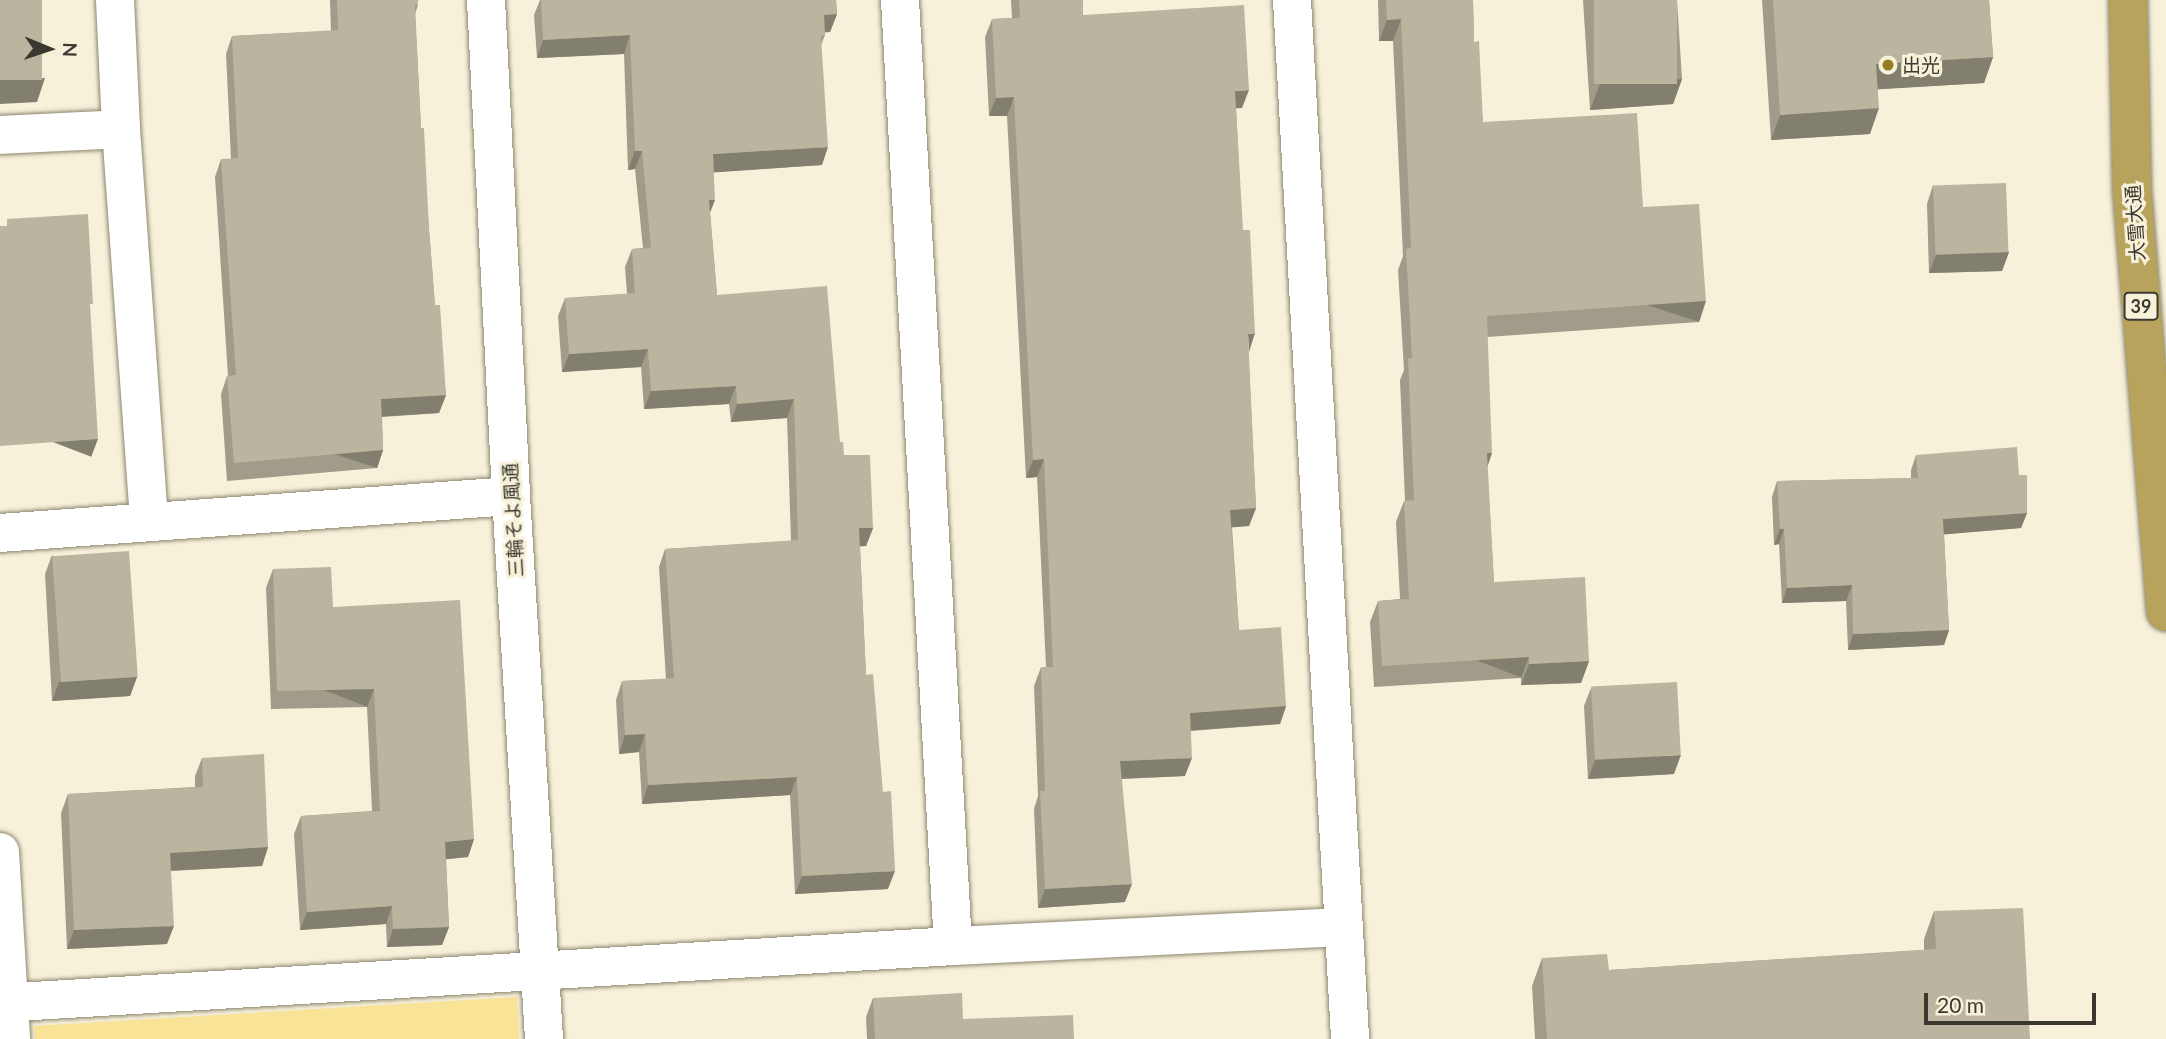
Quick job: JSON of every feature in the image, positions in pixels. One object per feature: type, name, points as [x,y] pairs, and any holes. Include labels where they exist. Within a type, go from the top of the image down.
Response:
[{"type":"highway","name":"大雪大通","points":[[2129,0],[2132,190],[2166,612]]},
{"type":"street","points":[[115,0],[121,129],[149,522]]},
{"type":"street","name":"三輪そよ風通","points":[[486,0],[511,496],[544,1039]]},
{"type":"street","points":[[900,0],[953,946]]},
{"type":"street","points":[[1292,0],[1350,1039]]},
{"type":"street","points":[[0,135],[121,129]]},
{"type":"street","points":[[0,533],[511,496]]},
{"type":"street","points":[[0,852],[7,1015],[540,970],[1345,927]]},
{"type":"shaded area","points":[[517,997],[519,1039],[35,1039],[34,1026]]},
{"type":"building","points":[[0,0],[42,0],[42,80],[0,80]]},
{"type":"building","points":[[337,0],[418,0],[418,5],[415,5],[421,128],[424,128],[435,305],[440,305],[446,395],[381,399],[383,450],[234,463],[227,376],[236,375],[221,159],[238,158],[232,36],[338,30]]},
{"type":"building","points":[[541,0],[836,0],[837,14],[824,15],[825,35],[821,36],[828,147],[713,154],[715,200],[709,200],[717,295],[827,286],[840,442],[843,442],[844,455],[870,455],[873,528],[859,528],[866,675],[873,674],[883,792],[891,791],[895,871],[802,876],[797,777],[648,785],[645,734],[625,735],[622,681],[674,678],[665,549],[798,540],[794,399],[737,404],[736,386],[651,391],[648,349],[569,354],[565,298],[635,293],[632,249],[651,248],[642,151],[635,151],[630,35],[543,40]]},
{"type":"building","points":[[1019,0],[1083,0],[1083,15],[1244,5],[1249,90],[1235,91],[1243,230],[1250,230],[1255,333],[1248,334],[1256,508],[1230,510],[1239,630],[1281,627],[1286,706],[1190,713],[1192,758],[1120,761],[1132,884],[1045,889],[1040,791],[1045,791],[1041,667],[1053,667],[1044,459],[1033,460],[1014,97],[996,98],[992,19],[1020,18]]},
{"type":"building","points":[[1386,0],[1473,0],[1474,42],[1479,41],[1483,122],[1637,113],[1643,207],[1699,204],[1706,301],[1487,316],[1492,453],[1487,453],[1494,582],[1585,577],[1589,661],[1529,664],[1529,657],[1382,666],[1378,601],[1409,599],[1404,501],[1414,500],[1408,358],[1412,358],[1406,249],[1411,248],[1401,19],[1387,20]]},
{"type":"building","points":[[1594,0],[1677,0],[1677,84],[1594,84]]},
{"type":"building","points":[[1773,0],[1989,0],[1993,57],[1876,64],[1879,108],[1780,115]]},
{"type":"building","points":[[2006,183],[2008,252],[1935,255],[1933,186]]},
{"type":"building","points":[[88,214],[98,439],[0,446],[0,226],[7,226],[7,219]]},
{"type":"building","points":[[2017,447],[2019,475],[2027,475],[2027,513],[1943,519],[1949,630],[1853,634],[1852,585],[1787,588],[1784,529],[1780,529],[1777,481],[1918,478],[1916,455]]},
{"type":"building","points":[[129,551],[138,677],[61,682],[52,556]]},
{"type":"building","points":[[331,567],[333,607],[460,600],[474,839],[445,842],[449,927],[393,929],[392,906],[307,912],[301,816],[380,811],[374,689],[277,691],[273,569]]},
{"type":"building","points":[[1677,682],[1681,755],[1595,759],[1591,687]]},
{"type":"building","points":[[264,754],[268,847],[170,853],[174,926],[74,930],[68,794],[203,787],[202,758]]},
{"type":"building","points":[[2023,908],[2030,1039],[1547,1039],[1542,958],[1607,954],[1609,970],[1936,949],[1934,911]]},
{"type":"building","points":[[962,993],[963,1019],[1073,1015],[1074,1039],[875,1039],[873,998]]},
{"type":"place","name":"出光","points":[[1888,65]]}]
